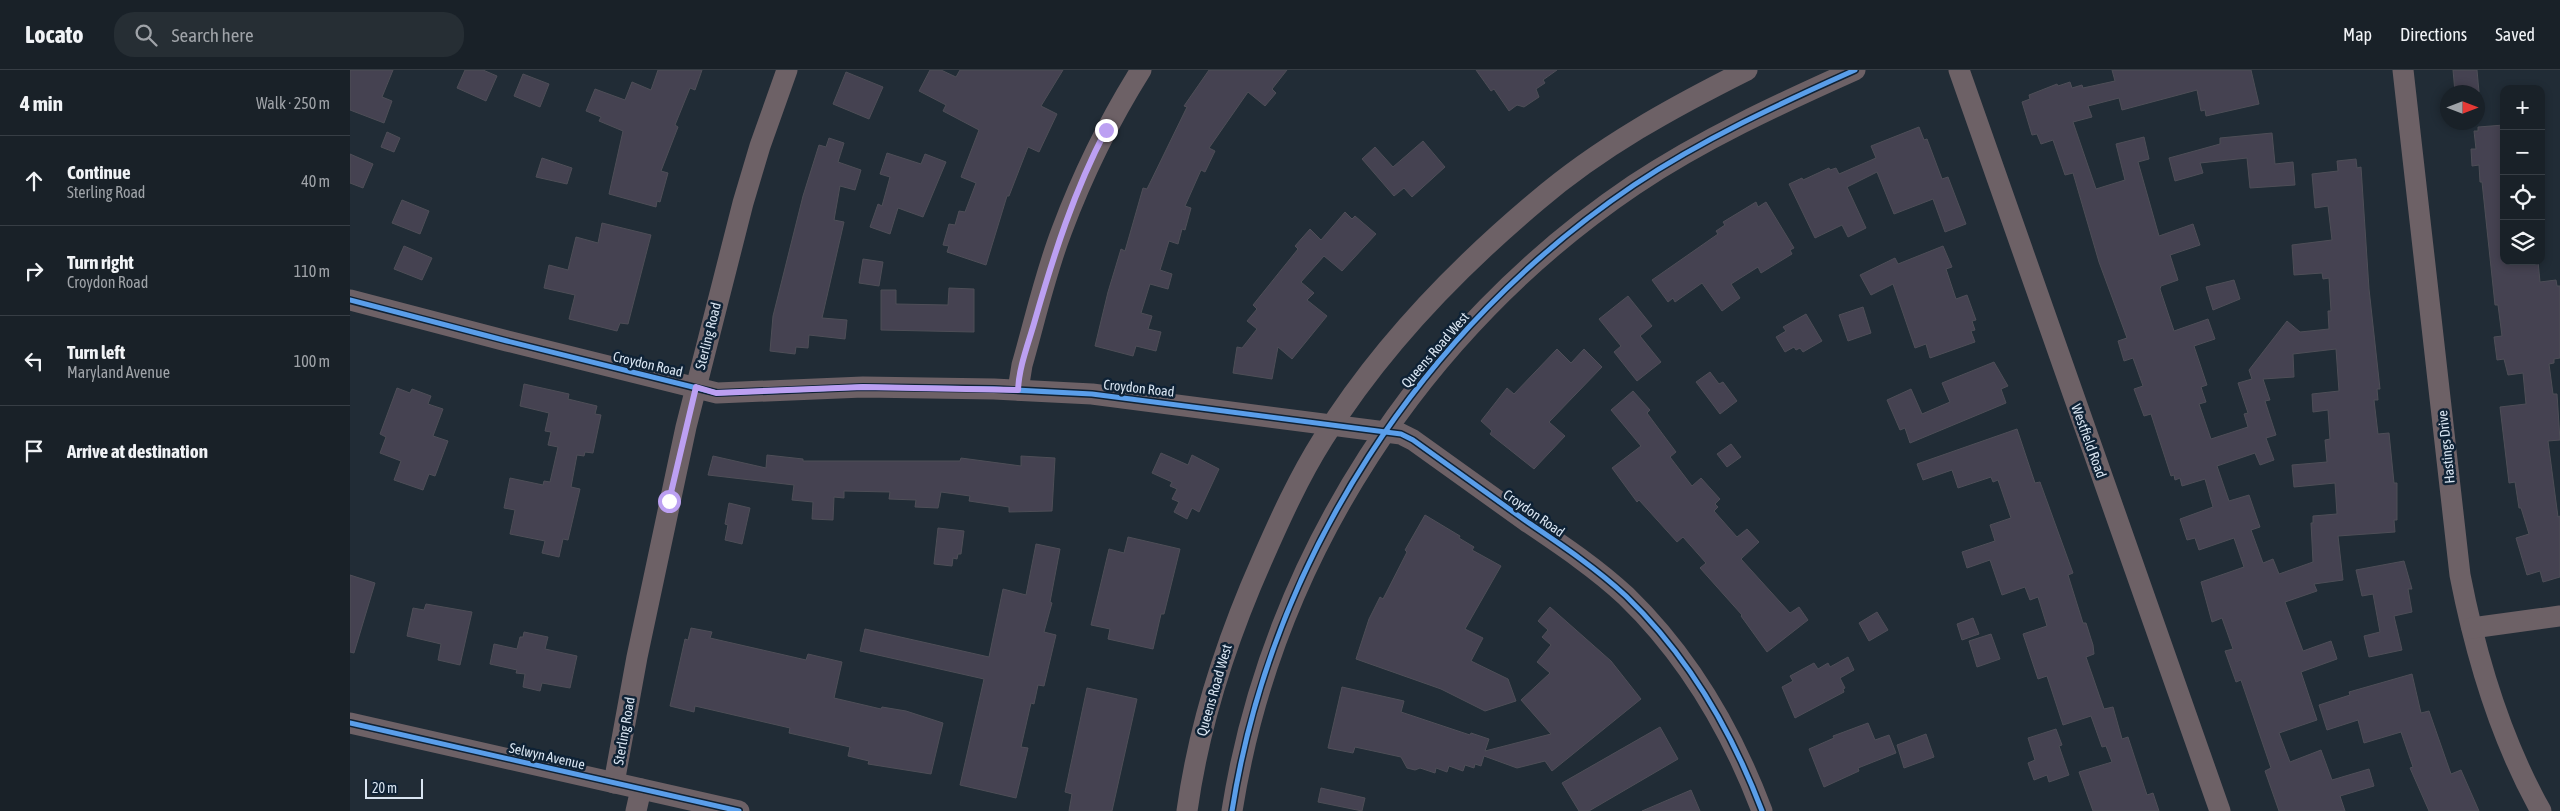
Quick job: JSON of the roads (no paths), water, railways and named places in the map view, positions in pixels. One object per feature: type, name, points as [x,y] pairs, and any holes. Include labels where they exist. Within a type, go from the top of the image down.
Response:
[{"type":"street","name":"Sterling Road","points":[[614,783],[653,579],[696,387],[742,203],[787,70]]},
{"type":"street","points":[[1018,390],[1022,365],[1047,275],[1066,218],[1095,150],[1141,70]]},
{"type":"street","name":"Queens Road West","points":[[1187,811],[1200,738],[1216,679],[1235,622],[1290,500],[1314,454],[1333,424],[1386,352],[1428,304],[1470,261],[1537,200],[1629,134],[1747,70]]},
{"type":"street","name":"Queens Road West","points":[[1232,811],[1254,710],[1293,599],[1341,501],[1412,394],[1475,320],[1520,276],[1603,208],[1658,170],[1708,141],[1787,100],[1855,70]]},
{"type":"street","name":"Westfield Road","points":[[1959,70],[2220,811]]},
{"type":"street","name":"Hastings Drive","points":[[2403,70],[2460,575],[2483,673],[2504,733],[2541,811]]},
{"type":"street","name":"Croydon Road","points":[[350,300],[506,342],[716,393],[863,387],[1018,390],[1125,396],[1401,434],[1413,440],[1566,549],[1625,596],[1670,644],[1705,691],[1742,759],[1762,811]]},
{"type":"street","points":[[2472,628],[2560,616]]},
{"type":"street","name":"Selwyn Avenue","points":[[350,724],[739,811]]},
{"type":"street","points":[[636,811],[641,789]]}]
